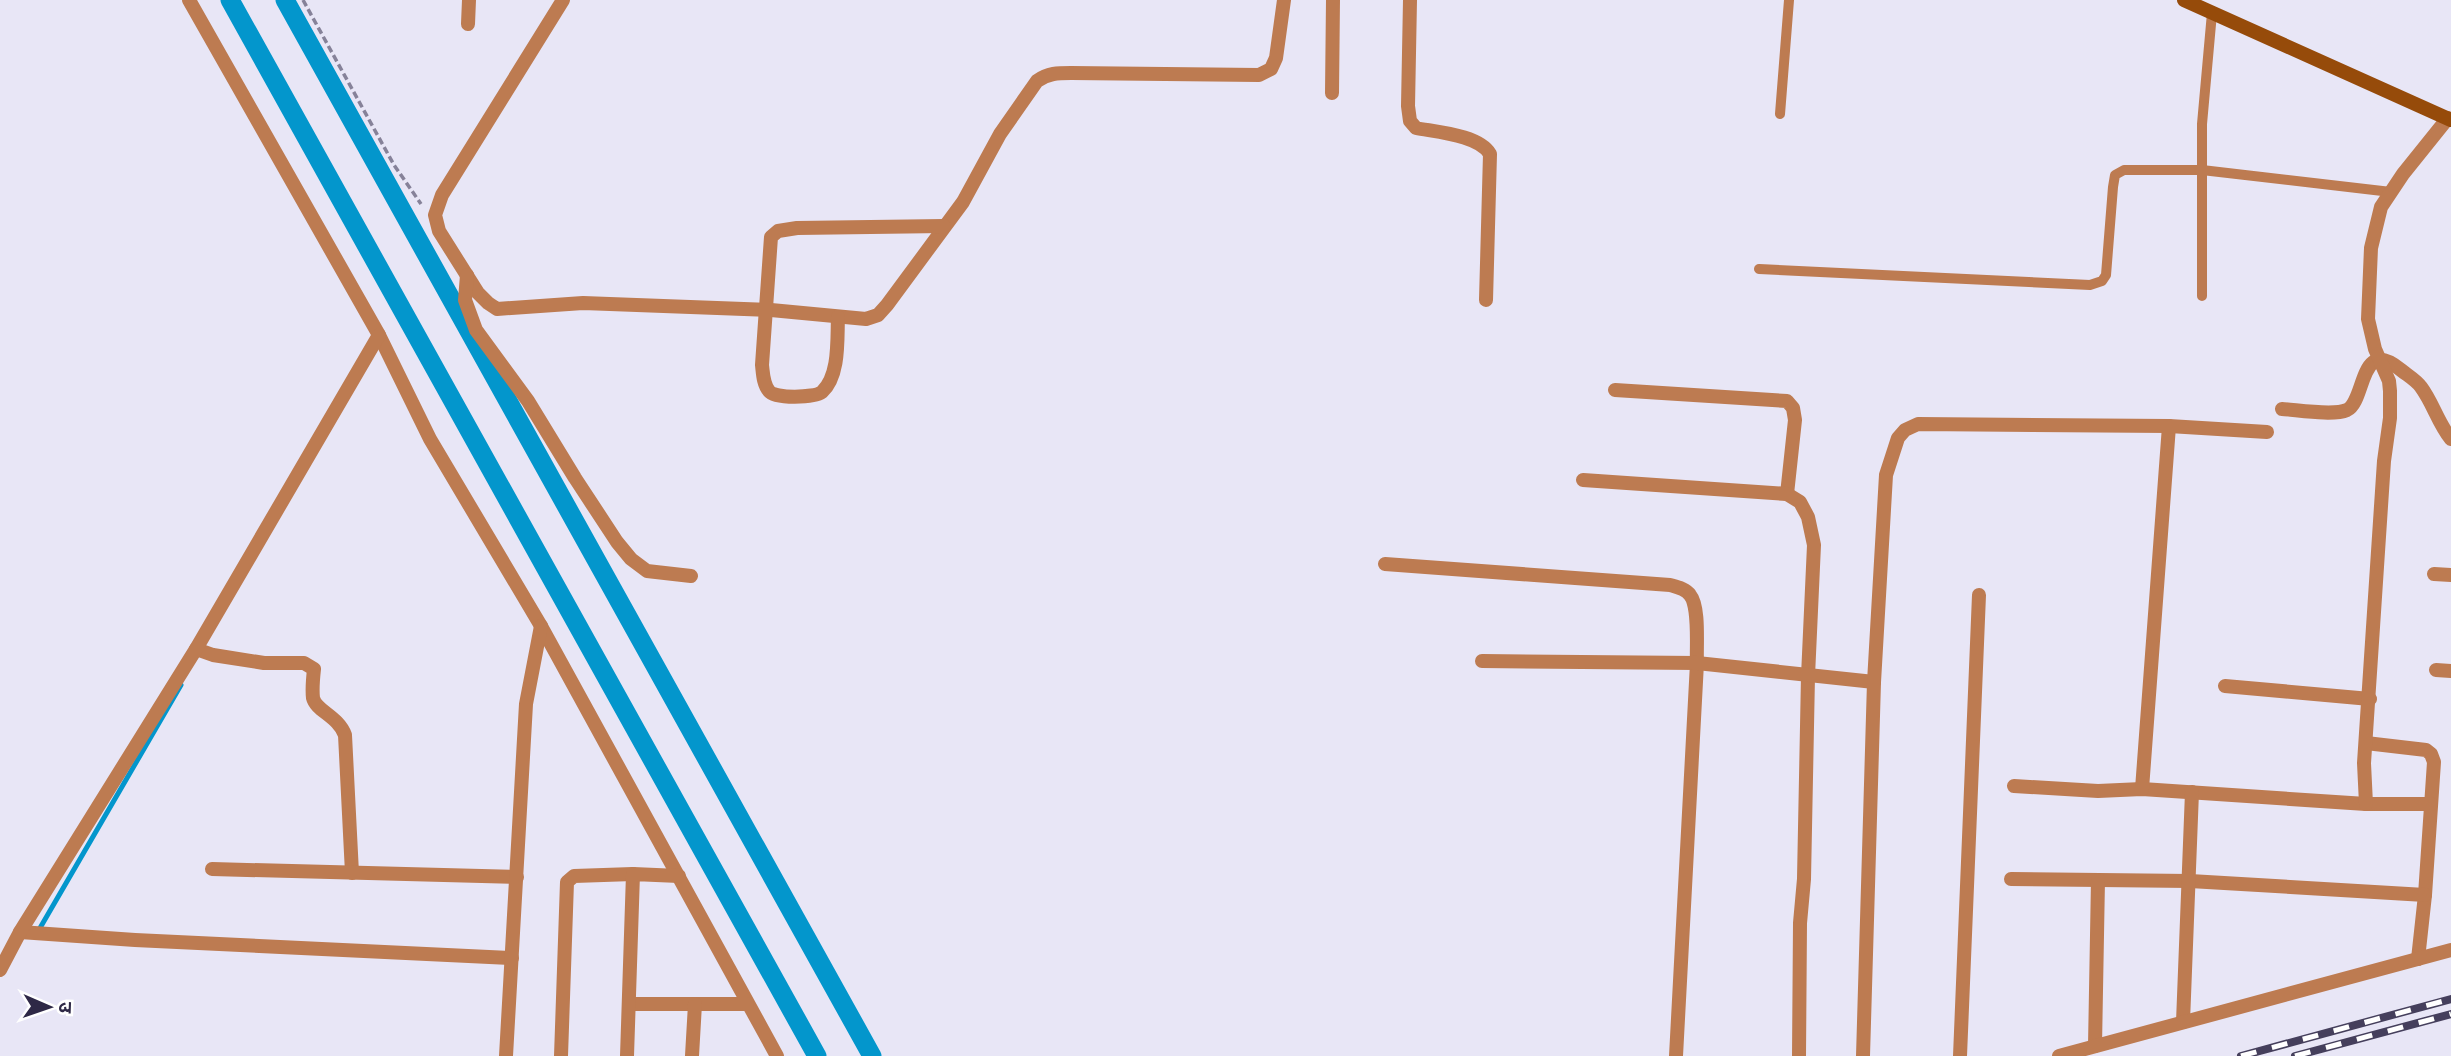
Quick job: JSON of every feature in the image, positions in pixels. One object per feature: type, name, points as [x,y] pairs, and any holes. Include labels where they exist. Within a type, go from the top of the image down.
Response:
[{"type":"street","points":[[189,0],[379,335],[430,439],[541,626],[777,1056]]},
{"type":"street","points":[[468,24],[470,0]]},
{"type":"street","points":[[563,0],[442,195],[435,215],[439,231],[478,293],[496,309],[583,303],[764,310],[866,320],[878,315],[963,202],[1000,134],[1037,81],[1051,74],[1071,73],[1259,75],[1271,69],[1276,58],[1284,0]]},
{"type":"street","points":[[1332,93],[1333,0]]},
{"type":"street","points":[[1410,0],[1409,121],[1416,128],[1471,140],[1485,146],[1490,154],[1486,300]]},
{"type":"street","points":[[2184,0],[2213,7],[2450,119],[2381,207],[2371,248],[2368,319],[2379,360],[2389,382],[2390,418],[2384,461],[2366,743],[2366,804]]},
{"type":"street","points":[[838,317],[834,366],[822,392],[811,397],[774,395],[769,391],[764,381],[762,365],[771,237],[778,231],[797,228],[944,226]]},
{"type":"street","points":[[467,275],[465,300],[476,330],[528,401],[617,542],[631,559],[647,571],[691,576]]},
{"type":"street","points":[[0,970],[20,932],[196,649],[379,335]]},
{"type":"street","points":[[2282,409],[2338,412],[2348,410],[2354,405],[2361,379],[2369,366],[2379,360],[2392,362],[2420,386],[2451,439]]},
{"type":"street","points":[[1615,390],[1787,401],[1793,408],[1795,420],[1787,494]]},
{"type":"street","points":[[1863,1056],[1874,682],[1886,475],[1898,438],[1905,430],[1918,424],[2169,426],[2267,432]]},
{"type":"street","points":[[2142,789],[2169,426]]},
{"type":"street","points":[[1583,480],[1787,494],[1800,502],[1808,517],[1814,545],[1804,879],[1800,923],[1799,1056]]},
{"type":"street","points":[[1385,564],[1670,584],[1690,595],[1695,606],[1697,663],[1676,1056]]},
{"type":"street","points":[[2434,574],[2451,575]]},
{"type":"street","points":[[1960,1056],[1979,594]]},
{"type":"street","points":[[506,1056],[526,704],[541,626]]},
{"type":"street","points":[[196,649],[213,655],[264,663],[304,663],[314,669],[313,698],[317,706],[336,719],[345,735],[352,873]]},
{"type":"street","points":[[1482,660],[1697,663],[1874,682]]},
{"type":"street","points":[[2436,670],[2451,671]]},
{"type":"street","points":[[2225,687],[2370,699]]},
{"type":"street","points":[[2366,743],[2426,750],[2434,762],[2426,895],[2418,959]]},
{"type":"street","points":[[2014,786],[2098,791],[2142,789],[2366,804],[2431,804]]},
{"type":"street","points":[[2183,1022],[2192,792]]},
{"type":"street","points":[[212,869],[517,877]]},
{"type":"street","points":[[627,1056],[634,874]]},
{"type":"street","points":[[561,1056],[567,882],[574,876],[679,876]]},
{"type":"street","points":[[2011,879],[2190,881],[2426,895]]},
{"type":"street","points":[[2095,1046],[2098,880]]},
{"type":"street","points":[[20,932],[512,958]]},
{"type":"street","points":[[2059,1056],[2451,950]]},
{"type":"street","points":[[629,1004],[747,1004]]},
{"type":"street","points":[[692,1056],[695,1004]]},
{"type":"lane","points":[[1780,114],[1788,0]]},
{"type":"lane","points":[[2202,296],[2202,124],[2213,7]]},
{"type":"lane","points":[[1759,269],[2096,284],[2106,275],[2109,263],[2115,175],[2124,170],[2202,170],[2391,192]]},
{"type":"path","points":[[303,0],[394,165],[417,201],[435,215]]},
{"type":"waterway","points":[[230,0],[817,1056]]},
{"type":"waterway","points":[[285,0],[872,1056]]},
{"type":"waterway","points":[[40,928],[181,685]]},
{"type":"railway","points":[[2241,1056],[2451,999]]},
{"type":"railway","points":[[2295,1056],[2451,1014]]}]
